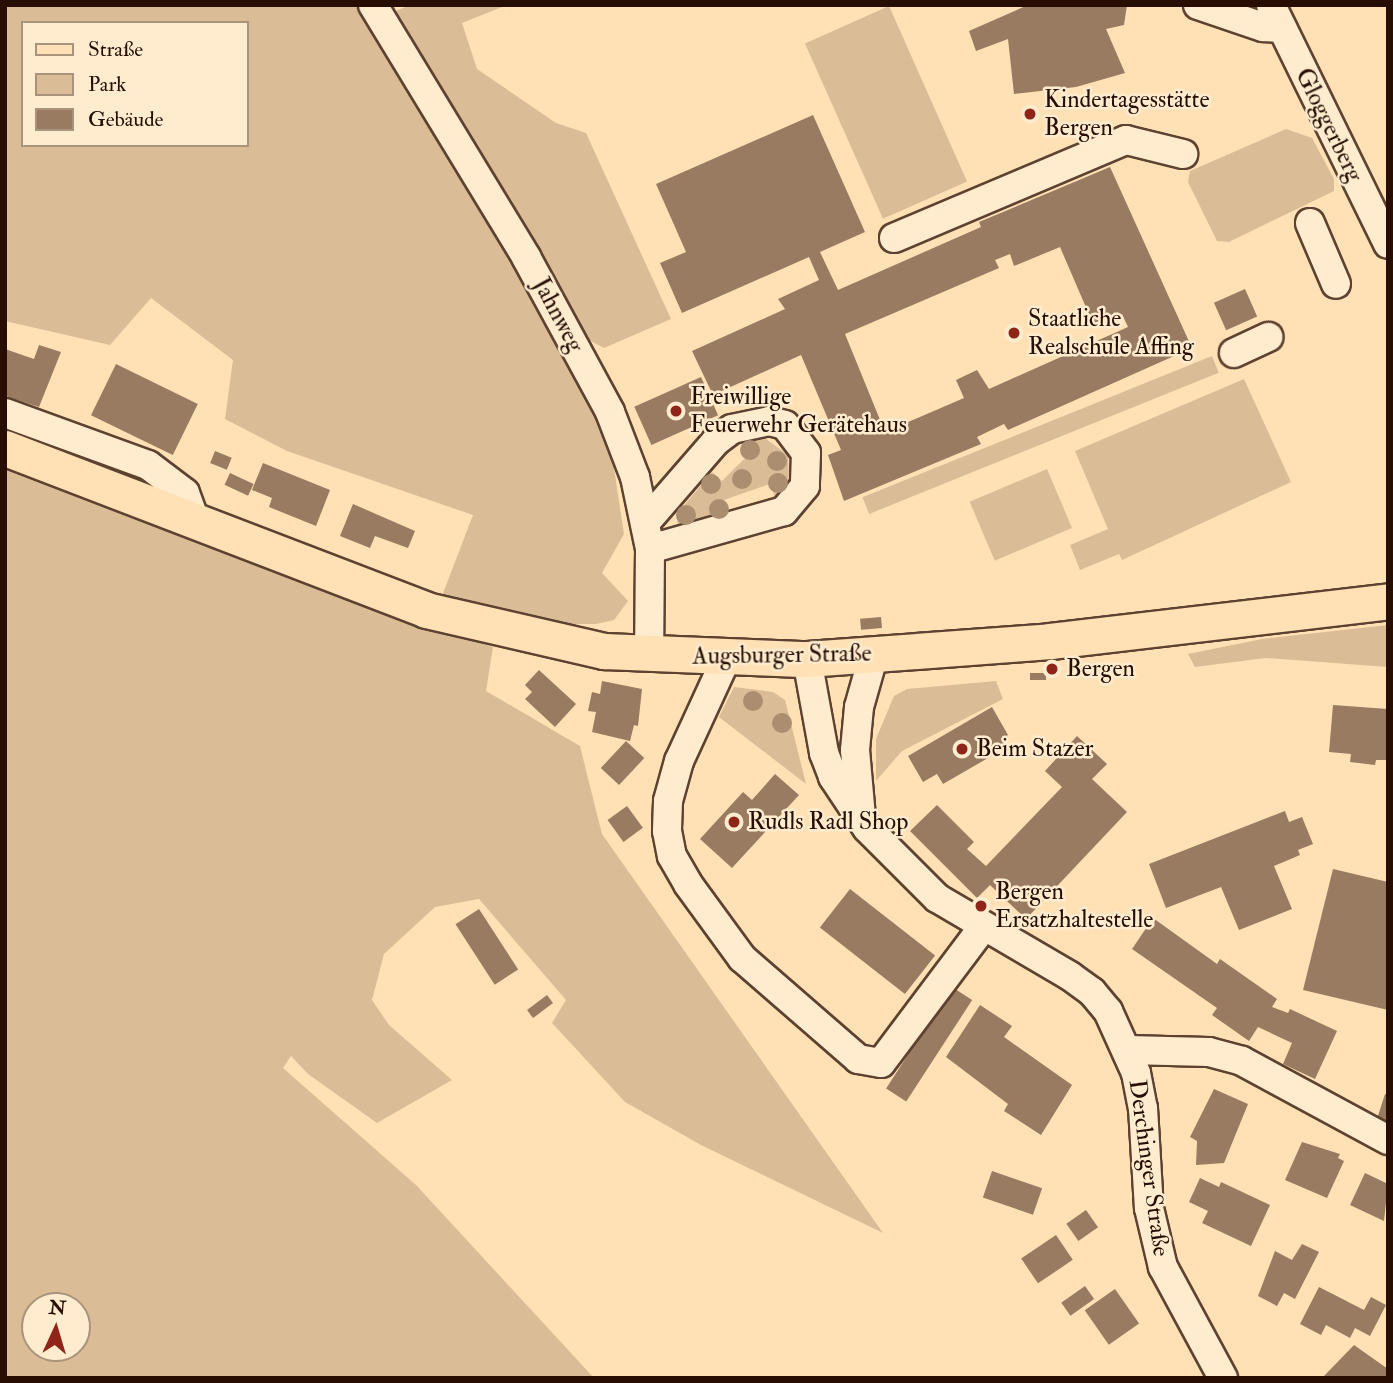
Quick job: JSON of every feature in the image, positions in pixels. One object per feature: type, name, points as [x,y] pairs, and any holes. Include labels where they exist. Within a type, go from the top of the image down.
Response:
[{"type":"main road","name":"Augsburger Straße","points":[[5,448],[426,610],[530,637],[649,656],[807,659],[1050,641],[1388,601]]},
{"type":"street","name":"Jahnweg","points":[[373,5],[520,246],[610,412],[635,477],[648,536],[649,656]]},
{"type":"street","points":[[1198,5],[1262,27],[1277,17]]},
{"type":"street","name":"Gloggerberg","points":[[1277,17],[1388,244]]},
{"type":"street","points":[[894,238],[1126,140],[1183,154]]},
{"type":"street","points":[[1310,223],[1336,284]]},
{"type":"street","points":[[1234,353],[1269,337]]},
{"type":"street","points":[[5,413],[148,465],[185,493],[195,520]]},
{"type":"street","points":[[769,421],[785,425],[806,453],[805,486],[784,511],[648,536],[696,445],[732,429],[769,421]]},
{"type":"street","points":[[862,820],[855,750],[859,707],[874,654]]},
{"type":"street","points":[[726,659],[679,761],[668,801],[667,831],[672,856],[688,884],[742,958],[858,1059],[881,1063],[984,926]]},
{"type":"street","name":"Derchinger Straße","points":[[807,659],[824,753],[833,777],[862,820],[926,889],[1092,992],[1127,1050],[1143,1108],[1149,1208],[1163,1267],[1223,1378]]},
{"type":"street","points":[[1127,1050],[1209,1052],[1242,1061],[1388,1140]]},
{"type":"green space","points":[[5,5],[357,5],[469,169],[570,354],[613,462],[624,534],[602,573],[628,601],[614,620],[596,624],[545,624],[442,596],[473,515],[287,451],[225,419],[233,360],[151,298],[110,345],[5,321]]},
{"type":"green space","points":[[410,5],[507,5],[462,23],[477,69],[556,123],[586,133],[671,319],[604,348],[585,338],[391,13]]},
{"type":"green space","points":[[889,6],[967,181],[883,219],[805,43]]},
{"type":"green space","points":[[1286,129],[1312,138],[1334,179],[1334,191],[1229,242],[1217,241],[1188,182],[1190,171]]},
{"type":"green space","points":[[1212,356],[1219,373],[869,514],[862,497]]},
{"type":"green space","points":[[1244,379],[1291,482],[1122,560],[1119,554],[1080,570],[1070,545],[1108,529],[1075,451]]},
{"type":"green space","points":[[766,439],[788,455],[789,482],[780,493],[775,497],[770,484],[724,500],[728,513],[678,524],[676,515],[712,472],[722,481],[754,449],[745,440]]},
{"type":"green space","points":[[1047,469],[1072,528],[995,561],[970,502]]},
{"type":"green space","points":[[5,470],[366,607],[493,647],[486,691],[580,746],[602,834],[883,1233],[701,1145],[625,1102],[552,1023],[566,1000],[479,899],[435,907],[384,954],[372,1000],[389,1025],[452,1080],[377,1123],[308,1074],[291,1056],[283,1068],[416,1185],[594,1378],[5,1378]]},
{"type":"green space","points":[[1388,625],[1388,667],[1266,658],[1195,667],[1188,654],[1262,639]]},
{"type":"green space","points":[[996,681],[1003,699],[902,751],[876,781],[876,739],[894,696],[907,689]]},
{"type":"green space","points":[[734,687],[773,692],[785,700],[806,784],[719,717]]},
{"type":"building","points":[[1028,5],[1127,5],[1124,25],[1106,29],[1125,73],[1076,87],[1014,94],[1008,39],[976,51],[969,31]]},
{"type":"building","points":[[813,115],[865,232],[820,252],[838,290],[981,227],[979,222],[1110,167],[1192,348],[1008,430],[1004,424],[977,437],[981,444],[844,501],[828,455],[841,450],[801,355],[713,395],[692,351],[785,309],[778,299],[819,280],[809,257],[682,313],[660,263],[686,252],[656,184]],"holes":[[[1060,247],[1094,326],[1122,314],[1128,327],[989,389],[977,370],[956,380],[964,398],[885,432],[845,334],[999,268],[995,260],[1010,254],[1014,266]]]},
{"type":"building","points":[[1245,289],[1257,316],[1226,330],[1214,303]]},
{"type":"building","points":[[39,345],[61,352],[39,407],[5,396],[5,349],[34,359]]},
{"type":"building","points":[[116,364],[198,404],[173,455],[91,415]]},
{"type":"building","name":"Freiwillige Feuerwehr Gerätehaus","points":[[701,377],[718,415],[651,445],[634,407]]},
{"type":"building","points":[[215,451],[232,458],[227,470],[210,463]]},
{"type":"building","points":[[263,463],[330,490],[316,526],[269,507],[272,498],[252,490]]},
{"type":"building","points":[[230,473],[254,484],[248,496],[225,485]]},
{"type":"building","points":[[353,504],[415,531],[408,548],[375,536],[370,548],[340,536]]},
{"type":"building","points":[[881,617],[882,628],[861,630],[860,619]]},
{"type":"building","points":[[539,670],[576,704],[555,727],[525,699],[532,692],[525,685]]},
{"type":"building","points":[[1030,673],[1046,673],[1046,680],[1030,680]]},
{"type":"building","points":[[602,681],[642,689],[638,726],[634,725],[630,741],[592,732],[596,712],[588,711],[592,692],[600,694]]},
{"type":"building","points":[[1333,705],[1388,709],[1388,760],[1376,760],[1375,765],[1350,762],[1351,754],[1329,752]]},
{"type":"building","points":[[992,707],[1008,735],[1001,739],[1007,747],[943,784],[937,774],[923,782],[908,756]]},
{"type":"building","points":[[1077,736],[1107,764],[1092,779],[1127,812],[1026,919],[990,885],[977,898],[910,831],[937,805],[974,842],[967,849],[986,866],[1062,787],[1045,771]]},
{"type":"building","points":[[626,741],[644,758],[619,785],[601,768]]},
{"type":"building","points":[[775,774],[799,795],[732,868],[700,839],[743,792],[752,800]]},
{"type":"building","points":[[627,806],[643,828],[623,842],[608,820]]},
{"type":"building","points":[[1285,811],[1289,822],[1302,817],[1313,844],[1298,850],[1300,855],[1274,866],[1292,909],[1239,930],[1221,887],[1166,908],[1149,864]]},
{"type":"building","points":[[1333,869],[1388,882],[1388,1010],[1303,990]]},
{"type":"building","points":[[850,889],[935,955],[905,994],[820,928]]},
{"type":"building","points":[[479,909],[518,969],[495,985],[456,924]]},
{"type":"building","points":[[1153,918],[1217,964],[1220,959],[1277,999],[1272,1007],[1288,1013],[1290,1009],[1337,1031],[1315,1079],[1283,1064],[1292,1043],[1258,1027],[1249,1041],[1212,1015],[1217,1008],[1132,949]]},
{"type":"building","points":[[952,987],[972,1000],[906,1102],[886,1088]]},
{"type":"building","points":[[547,995],[553,1003],[533,1018],[527,1010]]},
{"type":"building","points":[[980,1005],[1012,1026],[1004,1037],[1072,1085],[1041,1135],[1004,1111],[1008,1104],[946,1057]]},
{"type":"building","points":[[1214,1089],[1248,1104],[1224,1163],[1196,1165],[1197,1141],[1190,1137]]},
{"type":"building","points":[[1385,1094],[1388,1095],[1388,1125],[1376,1122]]},
{"type":"building","points":[[1302,1142],[1340,1154],[1338,1158],[1344,1161],[1327,1198],[1285,1180]]},
{"type":"building","points":[[992,1171],[1042,1188],[1033,1215],[983,1197]]},
{"type":"building","points":[[1365,1173],[1388,1184],[1384,1221],[1350,1205]]},
{"type":"building","points":[[1200,1178],[1219,1187],[1221,1182],[1270,1205],[1251,1246],[1202,1223],[1208,1211],[1189,1202]]},
{"type":"building","points":[[1086,1210],[1098,1227],[1078,1241],[1066,1224]]},
{"type":"building","points":[[1056,1235],[1073,1260],[1038,1283],[1021,1258]]},
{"type":"building","points":[[1302,1244],[1319,1252],[1295,1299],[1284,1293],[1277,1306],[1258,1296],[1275,1251],[1292,1260]]},
{"type":"building","points":[[1085,1286],[1094,1299],[1070,1316],[1061,1303]]},
{"type":"building","points":[[1319,1287],[1364,1310],[1371,1297],[1386,1305],[1370,1336],[1355,1328],[1350,1338],[1326,1325],[1321,1335],[1300,1324]]},
{"type":"building","points":[[1115,1289],[1139,1323],[1109,1345],[1085,1310]]},
{"type":"building","points":[[1354,1345],[1388,1369],[1388,1378],[1324,1376]]},
{"type":"place","name":"Kindertagesstätte Bergen","points":[[1030,114]]},
{"type":"place","name":"Staatliche Realschule Affing","points":[[1014,333]]},
{"type":"place","name":"Freiwillige Feuerwehr Gerätehaus","points":[[676,411]]},
{"type":"place","name":"Bergen","points":[[1052,669]]},
{"type":"place","name":"Beim Stazer","points":[[962,749]]},
{"type":"place","name":"Rudls Radl Shop","points":[[734,822]]},
{"type":"place","name":"Bergen Ersatzhaltestelle","points":[[981,906]]}]
